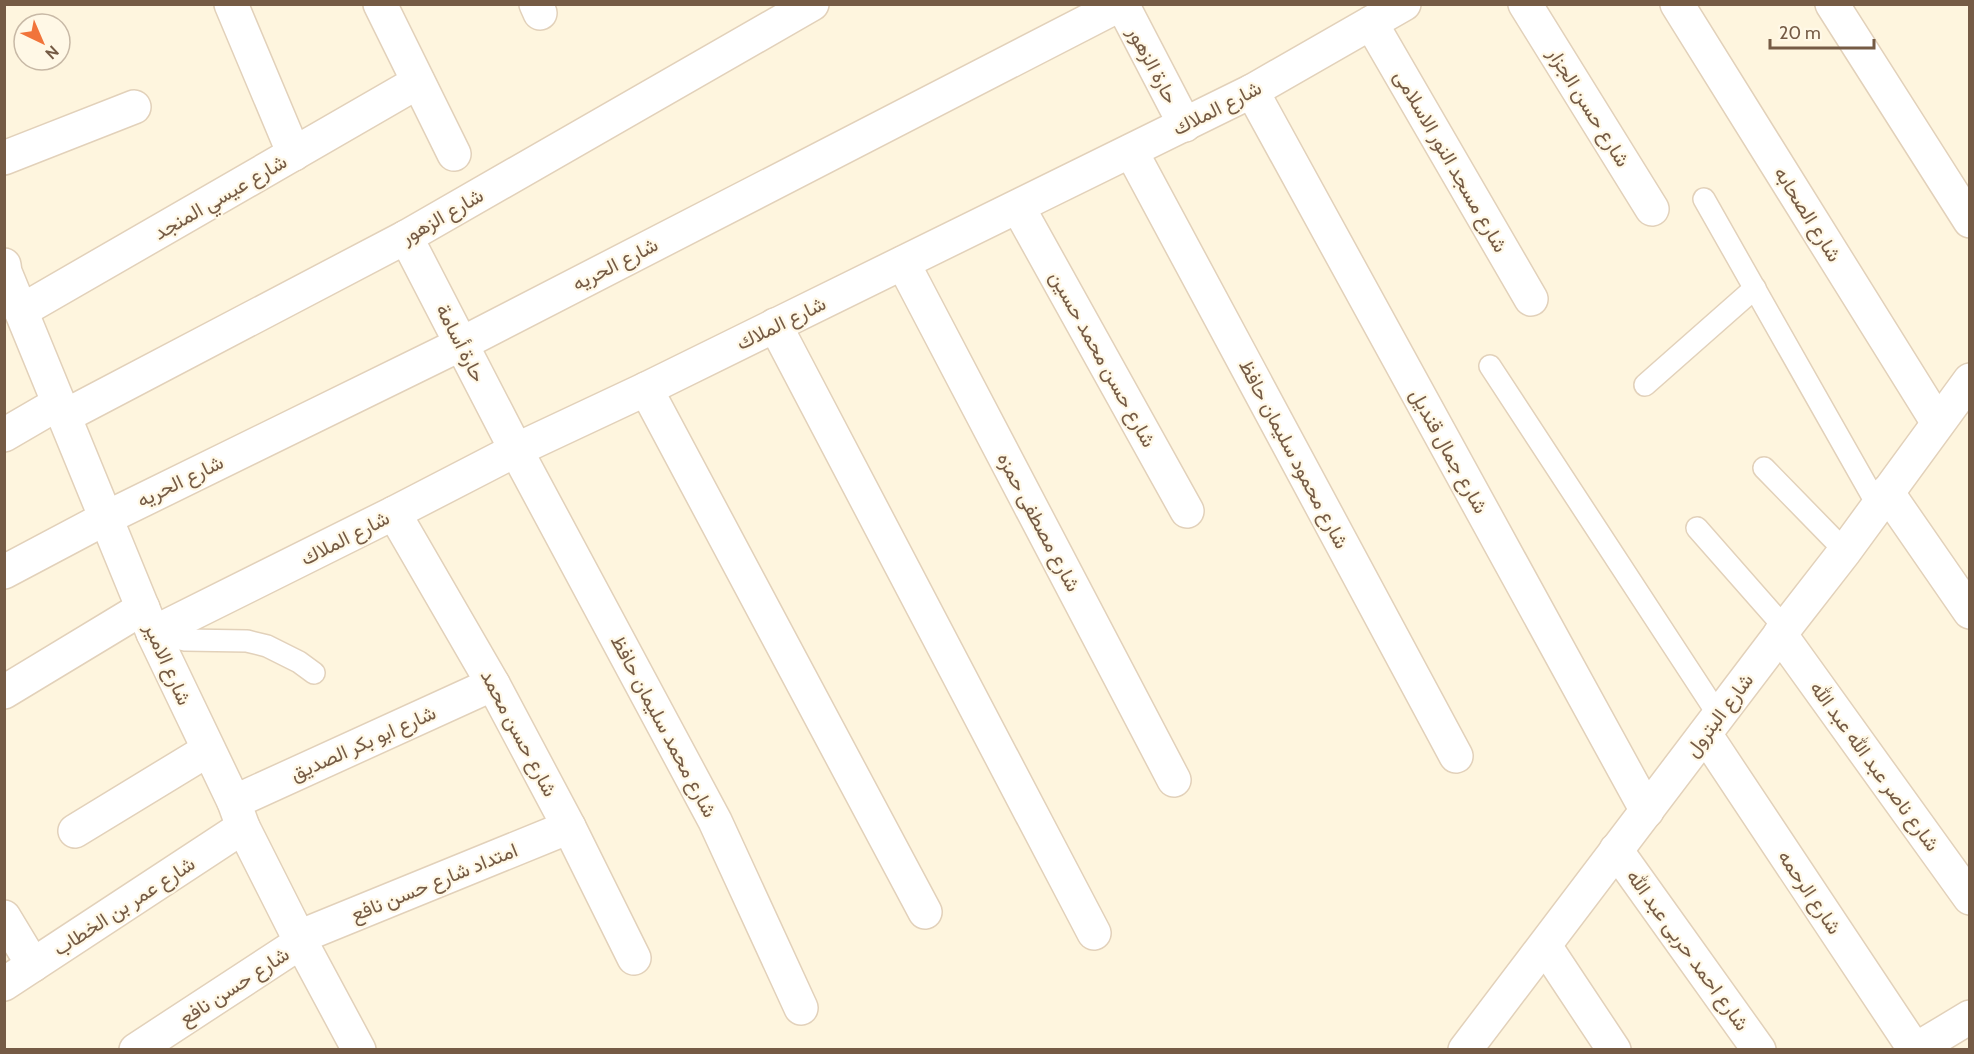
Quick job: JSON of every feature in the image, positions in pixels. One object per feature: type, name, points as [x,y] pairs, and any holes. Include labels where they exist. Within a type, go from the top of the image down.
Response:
[{"type":"street","points":[[231,4],[294,154]]},
{"type":"street","points":[[380,4],[454,154]]},
{"type":"street","name":"شارع الزهور","points":[[4,435],[62,410],[406,237],[812,4]]},
{"type":"street","name":"حارة الزهور","points":[[1122,4],[1185,125]]},
{"type":"street","name":"شارع الحريه","points":[[4,572],[106,518],[461,344],[1122,4]]},
{"type":"street","name":"شارع الملاك","points":[[4,692],[148,621],[394,513],[516,450],[646,389],[1185,125],[1252,91],[1404,4]]},
{"type":"street","name":"شارع حسن الجزار","points":[[1525,4],[1652,209]]},
{"type":"street","name":"شارع الصحابه","points":[[1677,4],[1938,423]]},
{"type":"street","points":[[1832,4],[1970,221]]},
{"type":"street","name":"شارع مسجد النور الاسلامى","points":[[1371,23],[1531,299]]},
{"type":"street","name":"شارع عيسي المنجد","points":[[21,311],[418,82]]},
{"type":"street","name":"شارع جمال قنديل","points":[[1252,91],[1647,811]]},
{"type":"street","points":[[4,158],[134,107]]},
{"type":"street","name":"شارع محمود سليمان حافظ","points":[[1131,151],[1456,756]]},
{"type":"street","name":"شارع حسن محمد حسين","points":[[1018,207],[1187,511]]},
{"type":"street","name":"حارة أسامة","points":[[406,237],[516,450]]},
{"type":"street","name":"شارع مصطفى حمزه","points":[[903,263],[1174,780]]},
{"type":"street","name":"شارع الامير","points":[[5,270],[148,621],[238,815],[359,1050]]},
{"type":"street","points":[[775,326],[1094,933]]},
{"type":"street","name":"شارع البترول","points":[[1467,1049],[1782,631],[1845,551],[1970,380]]},
{"type":"street","points":[[646,389],[925,912]]},
{"type":"street","name":"شارع محمد سليمان حافظ","points":[[516,450],[715,820],[801,1008]]},
{"type":"street","points":[[1882,499],[1970,612]]},
{"type":"street","name":"شارع حسن محمد","points":[[394,513],[493,684],[569,826],[634,958]]},
{"type":"street","name":"شارع ناصر عبد الله عبد الله","points":[[1782,631],[1970,898]]},
{"type":"street","name":"شارع ابو بكر الصديق","points":[[238,815],[493,684]]},
{"type":"street","name":"شارع الرحمه","points":[[1712,725],[1915,1050]]},
{"type":"street","points":[[75,831],[208,750]]},
{"type":"street","name":"شارع عمر بن الخطاب","points":[[4,984],[238,815]]},
{"type":"street","name":"امتداد شارع حسن نافع","points":[[300,939],[569,826]]},
{"type":"street","name":"شارع احمد حربى عبد الله","points":[[1616,850],[1759,1050]]},
{"type":"street","points":[[4,917],[33,965]]},
{"type":"street","name":"شارع حسن نافع","points":[[136,1050],[300,939]]},
{"type":"street","points":[[1545,946],[1614,1050]]},
{"type":"street","points":[[1915,1050],[1970,1017]]},
{"type":"lane","points":[[1704,199],[1882,499]]},
{"type":"lane","points":[[1645,385],[1755,288]]},
{"type":"lane","points":[[1490,366],[1712,725]]},
{"type":"lane","points":[[1764,468],[1845,551]]},
{"type":"lane","points":[[1697,528],[1782,631]]},
{"type":"lane","points":[[148,621],[185,640],[247,641],[267,646],[314,673]]}]
